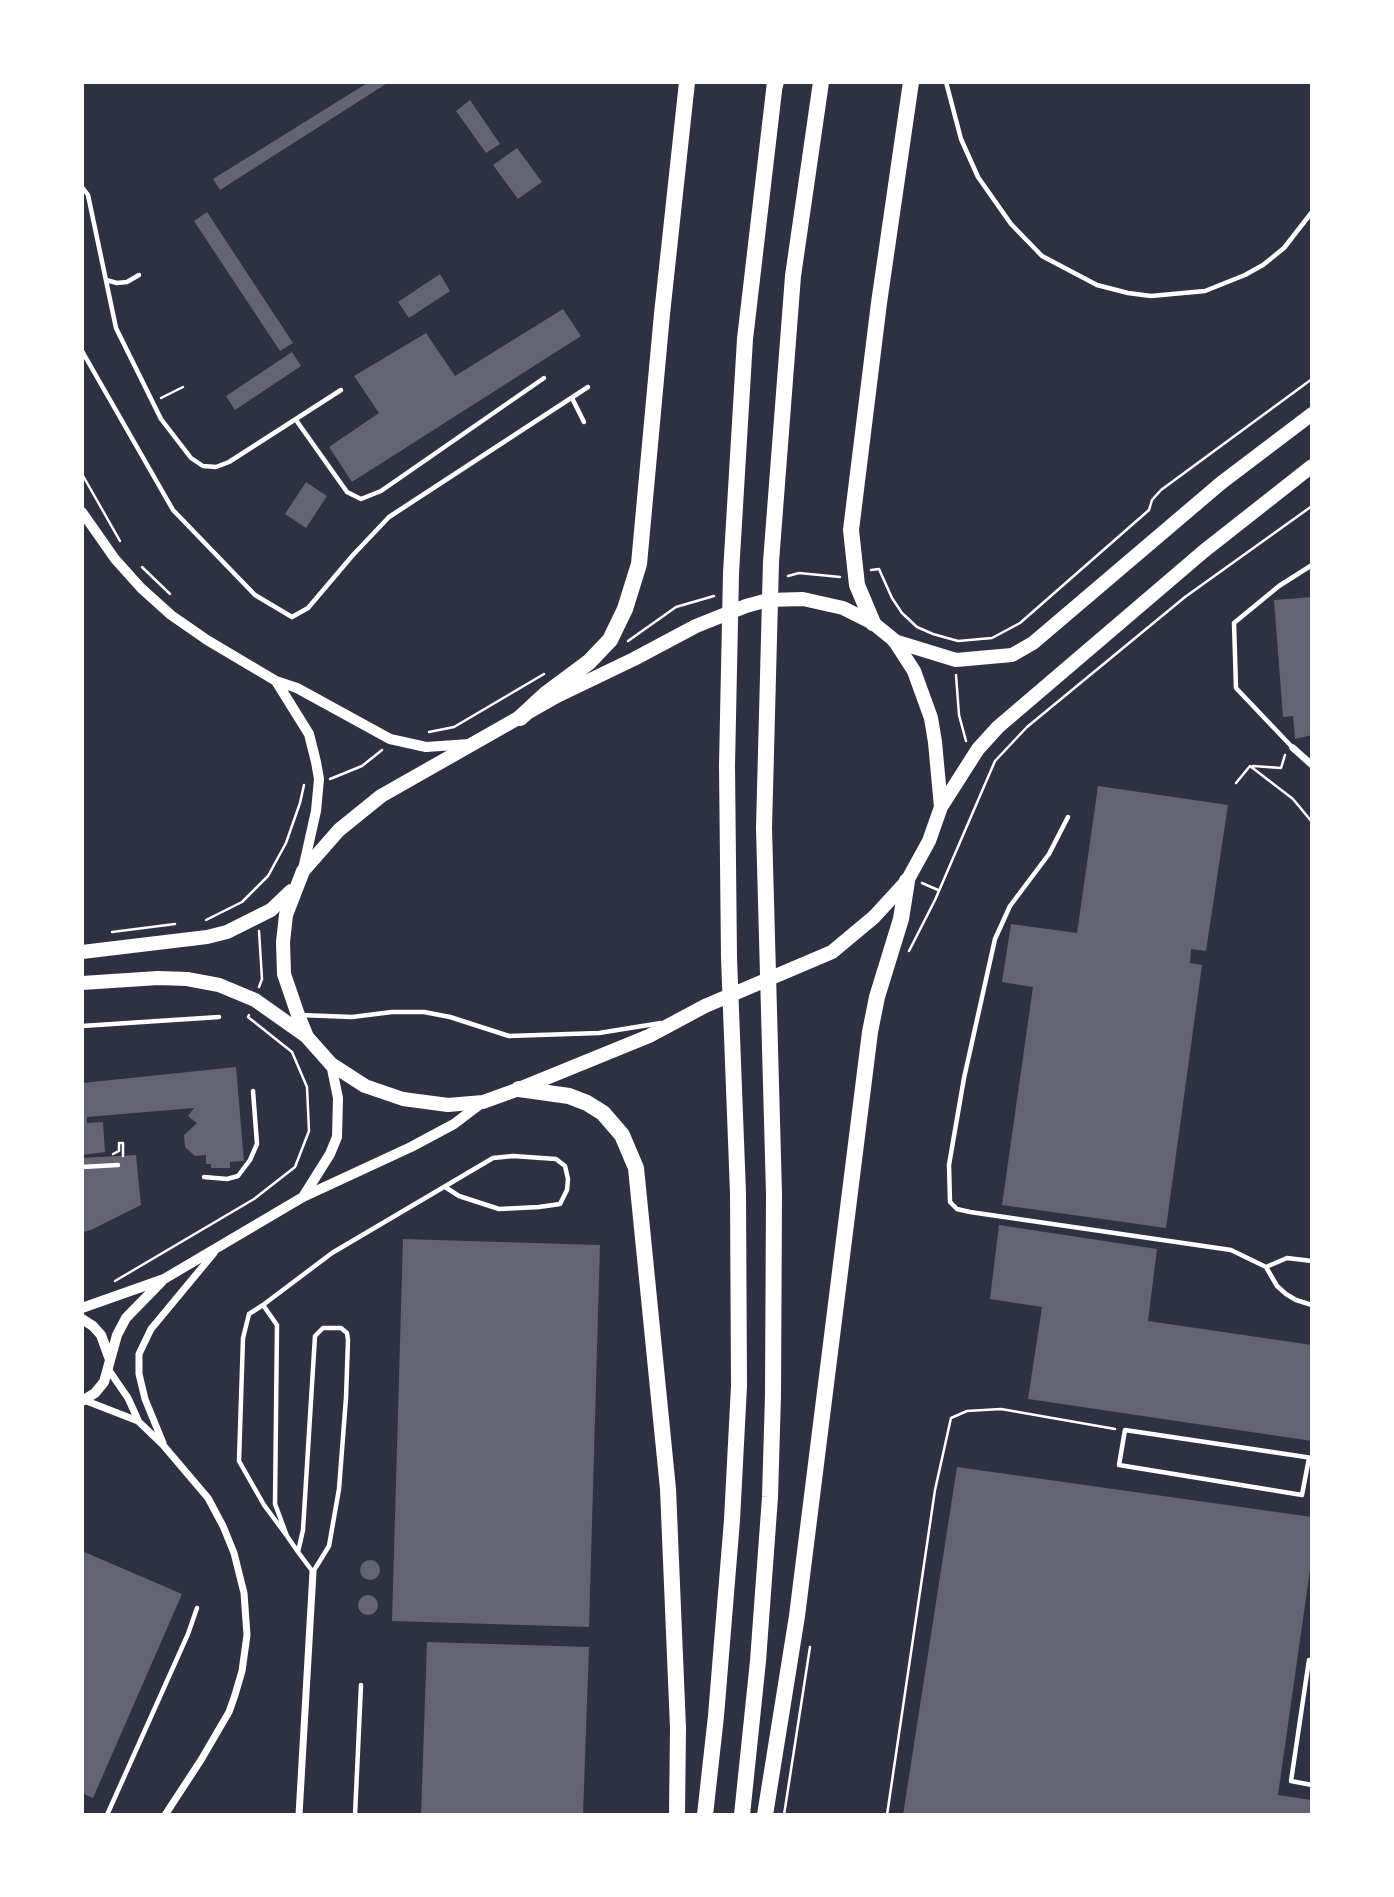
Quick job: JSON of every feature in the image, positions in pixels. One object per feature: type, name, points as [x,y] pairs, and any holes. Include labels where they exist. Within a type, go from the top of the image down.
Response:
[{"type":"highway","points":[[520,718],[546,694],[589,662],[610,640],[625,609],[639,564],[687,82]]},
{"type":"highway","points":[[742,1815],[758,1661],[773,1395],[774,1194],[764,828],[771,562],[793,276],[821,82]]},
{"type":"highway","points":[[873,623],[857,585],[851,530],[879,303],[911,82]]},
{"type":"highway","points":[[705,1815],[732,1520],[739,1387],[738,1193],[729,958],[728,662],[731,573],[745,339],[775,83]]},
{"type":"highway","points":[[765,1815],[797,1616],[870,1032],[877,997],[901,919],[907,881]]},
{"type":"highway","points":[[519,1089],[569,1096],[603,1113],[622,1135],[636,1168],[668,1489],[678,1715],[677,1815]]},
{"type":"main road","points":[[894,640],[956,660],[1012,655],[1033,643],[1222,483],[1312,414]]},
{"type":"main road","points":[[82,983],[158,978],[187,979],[219,985],[255,1000],[307,1037],[331,1063],[365,1086],[403,1099],[448,1105],[483,1102],[649,1036],[673,1021],[832,953],[874,918],[907,881],[929,841],[941,807],[978,749],[998,727],[1204,551],[1312,466]]},
{"type":"main road","points":[[307,1037],[284,974],[282,942],[286,915],[303,871],[339,830],[381,796],[557,696],[695,626],[746,606],[768,600],[803,599],[843,608],[873,623],[894,640],[914,671],[931,718],[936,742],[941,807]]},
{"type":"main road","points":[[82,952],[207,937],[228,932],[271,910],[295,888]]},
{"type":"street","points":[[82,512],[115,559],[141,588],[171,615],[276,681],[297,688],[396,741],[426,747],[476,743]]},
{"type":"street","points":[[276,681],[309,734],[316,762],[316,811],[303,871]]},
{"type":"street","points":[[1293,748],[1312,765]]},
{"type":"street","points":[[303,1197],[330,1154],[337,1137],[338,1097],[331,1063]]},
{"type":"street","points":[[82,1308],[164,1279],[303,1197],[454,1124],[483,1102]]},
{"type":"street","points":[[163,1445],[145,1399],[139,1374],[139,1354],[151,1329],[219,1247]]},
{"type":"street","points":[[83,1401],[95,1393],[104,1382],[117,1335],[126,1318],[164,1279]]},
{"type":"street","points":[[82,1319],[102,1335],[109,1364],[138,1421],[163,1445],[208,1498],[234,1553],[244,1594],[247,1635],[242,1671],[229,1712],[165,1815]]},
{"type":"street","points":[[83,1401],[138,1421]]},
{"type":"street","points":[[299,1815],[313,1572]]},
{"type":"lane","points":[[946,82],[961,139],[978,177],[1011,224],[1042,256],[1097,285],[1151,296],[1205,291],[1263,265],[1284,248],[1312,212]]},
{"type":"lane","points":[[82,187],[88,195],[116,328],[161,419],[182,449],[203,466],[216,467],[229,462],[341,390]]},
{"type":"lane","points":[[106,280],[127,282],[139,275]]},
{"type":"lane","points":[[82,351],[173,510],[255,595],[292,617],[308,608],[389,517],[589,387]]},
{"type":"lane","points":[[296,420],[347,492],[361,499],[381,491],[544,378]]},
{"type":"lane","points":[[572,398],[584,422]]},
{"type":"lane","points":[[1293,748],[1236,688],[1234,622],[1279,586],[1312,565]]},
{"type":"lane","points":[[1068,817],[1049,854],[1010,906],[995,939],[964,1077],[951,1153],[948,1186],[950,1202],[957,1209],[971,1212],[1231,1250],[1266,1266],[1277,1286],[1286,1294],[1312,1305]]},
{"type":"lane","points":[[298,1015],[352,1017],[392,1012],[424,1012],[450,1017],[509,1036],[599,1033],[673,1021]]},
{"type":"lane","points":[[82,1026],[219,1017]]},
{"type":"lane","points":[[204,1177],[227,1179],[238,1176],[250,1160],[257,1144],[253,1091]]},
{"type":"lane","points":[[298,1552],[303,1530],[315,1336],[323,1328],[341,1328],[348,1333],[339,1489],[329,1546],[313,1572],[298,1552],[264,1505],[239,1461],[243,1338],[249,1314],[332,1252],[493,1158],[513,1156],[556,1159],[565,1166],[568,1179],[567,1190],[559,1204],[539,1207],[499,1209],[459,1196],[445,1187]]},
{"type":"lane","points":[[82,1167],[118,1165]]},
{"type":"lane","points":[[1266,1266],[1287,1258],[1312,1261]]},
{"type":"lane","points":[[263,1305],[277,1325],[275,1504],[287,1536]]},
{"type":"lane","points":[[1125,1430],[1311,1458],[1302,1495],[1119,1465],[1125,1430]]},
{"type":"lane","points":[[107,1815],[188,1634],[197,1608]]},
{"type":"lane","points":[[1312,1661],[1309,1660],[1291,1781],[1312,1785]]},
{"type":"lane","points":[[355,1815],[361,1685]]},
{"type":"path","points":[[874,570],[879,569],[892,598],[902,613],[917,627],[958,641],[992,638],[1020,623],[1149,510],[1152,500],[1161,490],[1312,379]]},
{"type":"path","points":[[153,401],[183,387]]},
{"type":"path","points":[[82,474],[120,541]]},
{"type":"path","points":[[907,959],[995,761],[1027,727],[1185,597],[1312,506]]},
{"type":"path","points":[[136,561],[173,597]]},
{"type":"path","points":[[428,732],[454,727],[547,672]]},
{"type":"path","points":[[955,678],[959,715],[966,740]]},
{"type":"path","points":[[329,779],[362,766],[386,747]]},
{"type":"path","points":[[1250,766],[1281,768],[1284,755],[1293,748]]},
{"type":"path","points":[[990,757],[995,761]]},
{"type":"path","points":[[1236,783],[1250,766]]},
{"type":"path","points":[[1250,766],[1293,799],[1312,822]]},
{"type":"path","points":[[203,922],[243,904],[268,876],[286,843],[300,803],[304,780]]},
{"type":"path","points":[[108,932],[180,924]]},
{"type":"path","points":[[260,933],[262,979]]},
{"type":"path","points":[[118,1165],[124,1156],[123,1143],[119,1143],[119,1151]]},
{"type":"path","points":[[887,1815],[935,1490],[951,1418],[967,1411],[1002,1409],[1125,1430]]},
{"type":"building","points":[[369,82],[389,82],[220,190],[213,179]]},
{"type":"building","points":[[470,100],[500,144],[486,153],[456,111]]},
{"type":"building","points":[[517,148],[542,182],[518,199],[493,165]]},
{"type":"building","points":[[207,212],[293,343],[280,351],[194,221]]},
{"type":"building","points":[[440,274],[450,291],[409,318],[398,302]]},
{"type":"building","points":[[563,309],[581,336],[352,482],[329,447],[379,413],[354,376],[426,333],[455,376]]},
{"type":"building","points":[[292,352],[301,366],[235,410],[226,396]]},
{"type":"building","points":[[306,482],[327,496],[306,528],[285,514]]},
{"type":"building","points":[[1312,597],[1312,735],[1295,739],[1293,716],[1283,717],[1274,600]]},
{"type":"building","points":[[1098,786],[1228,805],[1206,951],[1191,949],[1190,963],[1202,965],[1166,1228],[1002,1205],[1033,987],[1002,982],[1011,924],[1077,933]]},
{"type":"building","points":[[236,1067],[244,1161],[230,1162],[230,1168],[211,1168],[211,1164],[206,1164],[206,1155],[195,1156],[185,1147],[184,1135],[197,1123],[188,1116],[194,1108],[87,1117],[87,1123],[103,1122],[105,1152],[82,1155],[82,1083]]},
{"type":"building","points":[[136,1155],[141,1205],[82,1232],[82,1158]]},
{"type":"building","points":[[999,1225],[1157,1249],[1148,1321],[1312,1345],[1312,1441],[1028,1399],[1042,1307],[990,1299]]},
{"type":"building","points":[[403,1239],[600,1245],[589,1627],[392,1621]]},
{"type":"building","points":[[957,1467],[1312,1517],[1312,1556],[1278,1795],[1312,1800],[1312,1815],[903,1815]]},
{"type":"building","points":[[82,1551],[182,1594],[93,1798],[82,1793]]},
{"type":"building","points":[[370,1560],[377,1563],[380,1570],[377,1577],[370,1580],[363,1577],[360,1570],[363,1563]]},
{"type":"building","points":[[368,1595],[375,1598],[378,1605],[375,1612],[368,1615],[361,1612],[358,1605],[361,1598]]},
{"type":"building","points":[[427,1642],[589,1647],[583,1815],[421,1815]]}]
